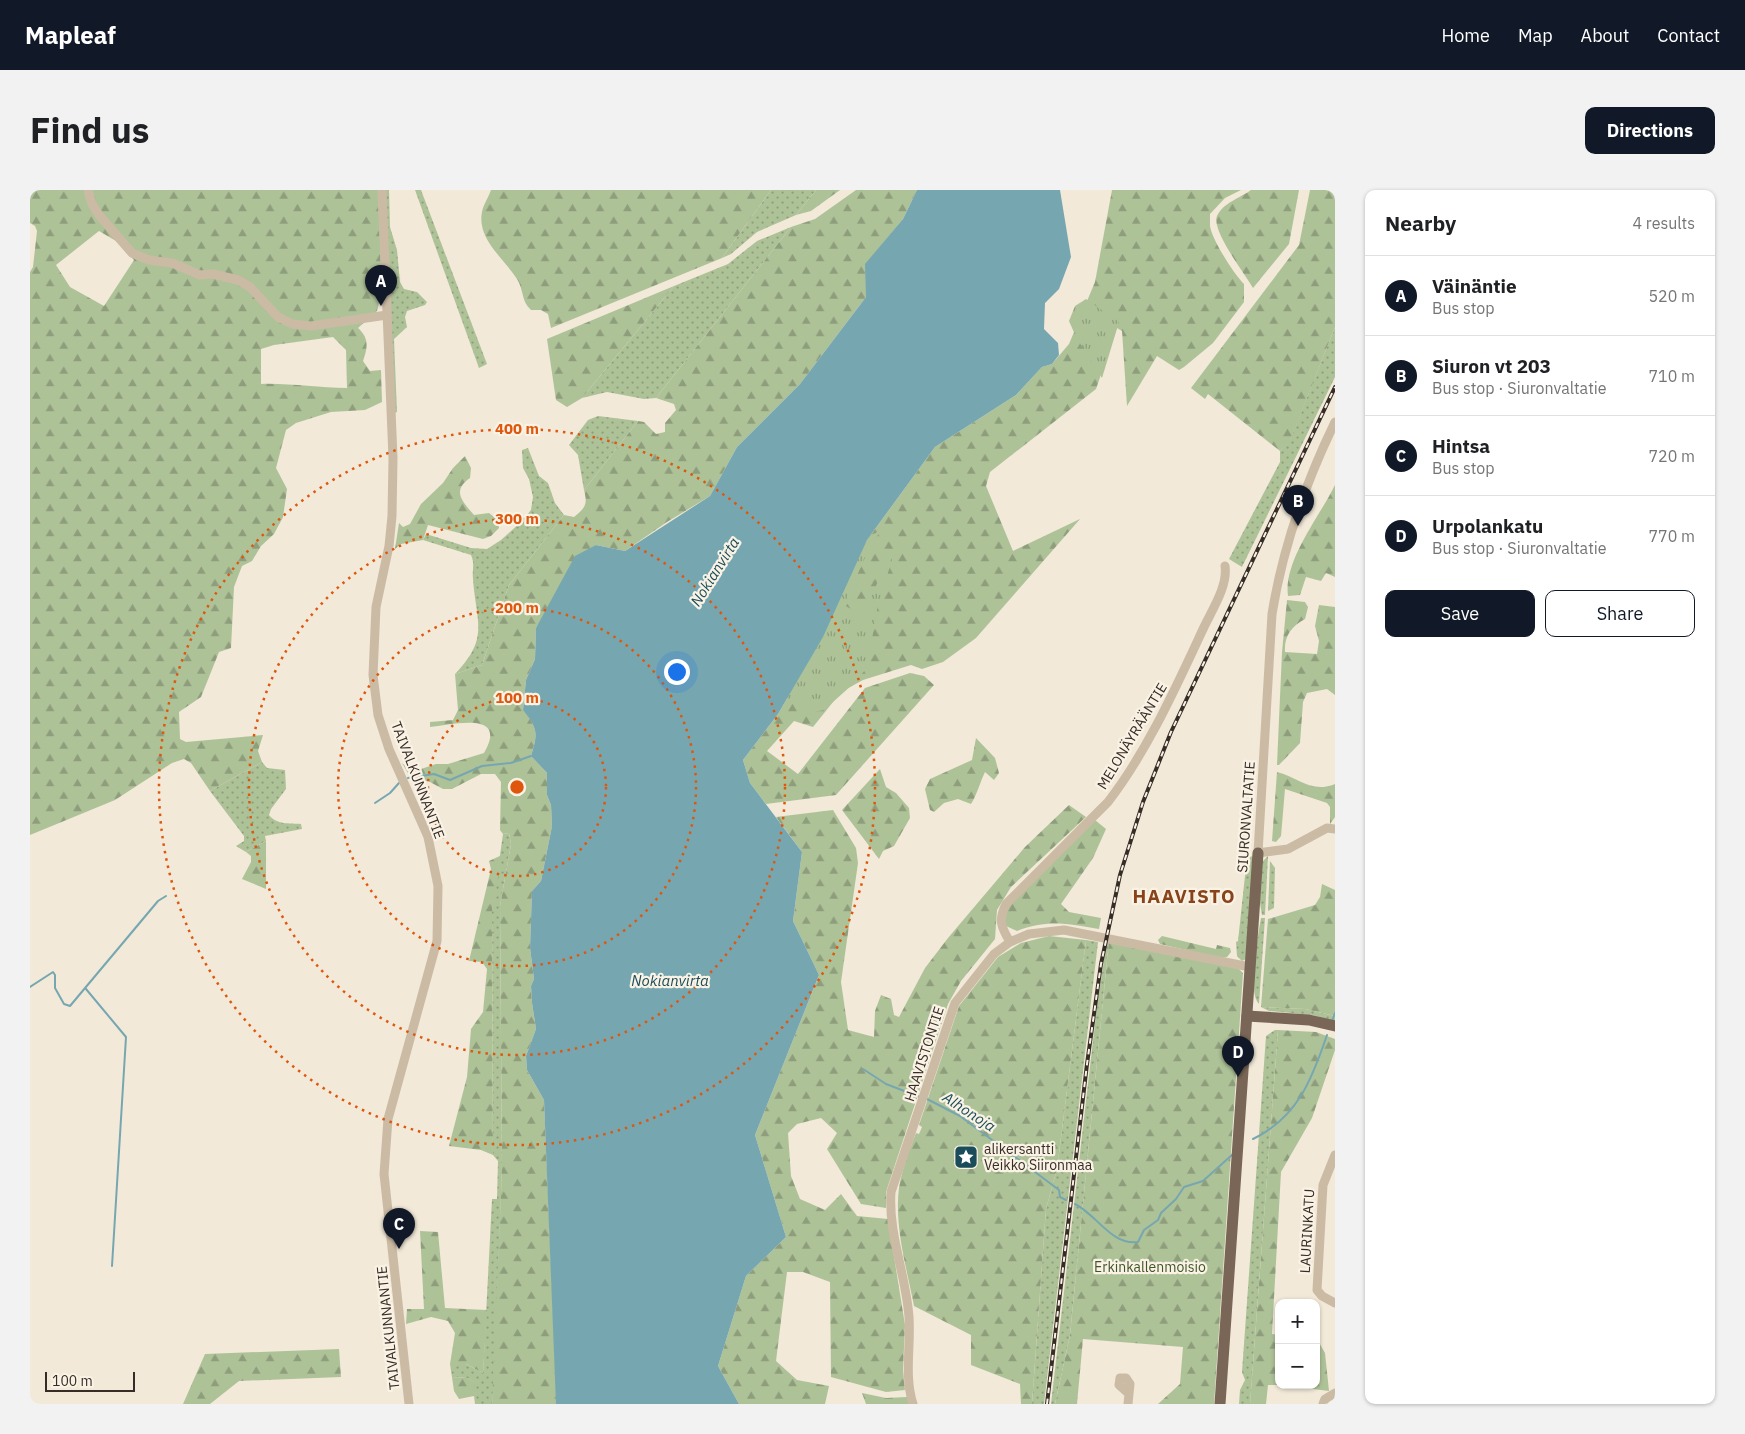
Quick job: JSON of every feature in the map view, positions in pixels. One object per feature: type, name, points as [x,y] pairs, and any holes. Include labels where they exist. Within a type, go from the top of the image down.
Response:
[{"type":"main road","name":"SIURONVALTATIE","points":[[1220,1404],[1258,853]]},
{"type":"main road","points":[[1247,1016],[1309,1020],[1335,1026]]},
{"type":"street","points":[[88,190],[92,204],[99,215],[132,253],[149,260],[172,263],[200,275],[220,275],[238,280],[250,287],[278,318],[292,324],[311,326],[387,316]]},
{"type":"street","name":"TAIVALKUNNANTIE","points":[[382,190],[393,458],[392,516],[389,546],[376,607],[373,675],[378,715],[389,749],[428,837],[438,886],[439,913],[437,941],[385,1136],[384,1174],[409,1404]]},
{"type":"street","name":"SIURONVALTATIE","points":[[1258,853],[1275,597],[1292,525],[1307,483],[1335,422]]},
{"type":"street","name":"MELONÄYRÄÄNTIE","points":[[1010,942],[1001,928],[1000,921],[1006,904],[1108,802],[1121,786],[1180,680],[1215,604],[1225,578],[1225,566]]},
{"type":"street","points":[[1258,853],[1280,851],[1327,828],[1335,829]]},
{"type":"street","name":"HAAVISTONTIE","points":[[913,1404],[910,1394],[908,1365],[909,1316],[904,1277],[890,1210],[891,1192],[956,1003],[994,954],[1010,942],[1043,931],[1064,930],[1090,934],[1250,967]]},
{"type":"street","name":"LAURINKATU","points":[[1335,1154],[1323,1185],[1317,1288],[1322,1296],[1335,1302]]},
{"type":"street","points":[[1323,1404],[1325,1399],[1335,1393]]},
{"type":"street","points":[[1128,1404],[1129,1394]]},
{"type":"green space","points":[[30,190],[378,190],[382,290],[377,311],[358,328],[366,339],[366,351],[363,361],[370,371],[381,370],[382,402],[365,410],[331,412],[296,423],[286,430],[276,468],[287,489],[283,517],[274,534],[261,546],[252,561],[242,566],[234,587],[231,648],[219,652],[201,697],[179,712],[180,739],[186,742],[263,735],[258,751],[262,762],[210,791],[191,763],[184,759],[172,763],[115,800],[30,835],[30,272],[33,267],[37,231],[35,226],[30,223]],"holes":[[[99,231],[116,241],[134,260],[104,306],[70,287],[56,265]],[[333,337],[346,350],[347,388],[261,384],[261,349],[274,345]]]},
{"type":"green space","points":[[385,190],[389,190],[390,227],[397,250],[400,282],[404,289],[417,292],[427,302],[425,305],[407,311],[405,317],[407,327],[394,339],[397,412],[394,413]]},
{"type":"green space","points":[[415,190],[421,190],[487,364],[479,368]]},
{"type":"green space","points":[[491,190],[771,190],[722,258],[551,328],[548,314],[541,310],[531,310],[528,307],[517,279],[486,237],[481,218]]},
{"type":"green space","points":[[771,190],[816,190],[796,215],[757,232],[731,254],[722,258]]},
{"type":"green space","points":[[816,190],[840,190],[811,211],[796,215]]},
{"type":"green space","points":[[856,190],[917,190],[903,219],[866,264],[866,297],[800,384],[737,447],[710,496],[667,522],[625,551],[596,545],[536,628],[535,659],[526,680],[523,709],[532,722],[536,736],[531,756],[547,773],[547,795],[551,805],[552,826],[541,881],[532,891],[530,948],[534,979],[531,986],[536,1029],[526,1056],[527,1070],[544,1100],[557,1404],[492,1404],[502,1169],[500,906],[511,844],[509,833],[503,834],[500,830],[501,782],[495,774],[481,774],[452,789],[443,789],[428,781],[414,783],[402,763],[408,768],[421,769],[436,764],[448,764],[484,753],[490,739],[489,731],[484,725],[463,723],[430,727],[430,722],[453,720],[458,710],[455,674],[482,665],[509,585],[564,515],[574,517],[585,506],[584,490],[638,421],[644,422],[656,434],[665,432],[665,423],[676,410],[674,404],[656,398],[791,227],[815,219]]},
{"type":"green space","points":[[1112,190],[1241,190],[1225,198],[1210,214],[1210,226],[1224,256],[1244,284],[1244,302],[1213,343],[1184,367],[1179,370],[1157,356],[1127,406],[1122,331],[1117,328],[1096,389],[990,472],[986,486],[1013,551],[1080,519],[976,638],[943,662],[922,669],[911,665],[863,680],[841,692],[813,727],[794,721],[767,751],[798,774],[865,688],[910,673],[924,676],[934,685],[836,795],[766,804],[750,783],[743,760],[778,714],[823,637],[867,540],[935,447],[1016,395],[1042,367],[1052,364],[1069,344],[1095,282]]},
{"type":"green space","points":[[1251,190],[1299,190],[1289,244],[1253,288],[1230,252],[1216,223],[1217,216],[1223,208]]},
{"type":"green space","points":[[1310,190],[1335,190],[1335,327],[1290,441],[1280,451],[1208,394],[1205,399],[1191,388],[1299,245]]},
{"type":"green space","points":[[791,227],[656,398],[644,399],[607,392],[582,398],[674,286],[728,264],[757,241]]},
{"type":"green space","points":[[674,286],[582,398],[567,407],[556,400],[547,339]]},
{"type":"green space","points":[[1086,299],[1119,322],[1102,378],[1076,337],[1069,321],[1075,306]]},
{"type":"green space","points":[[1335,327],[1335,377],[1242,567],[1229,559],[1280,462],[1280,451],[1290,440]]},
{"type":"green space","points":[[598,416],[638,421],[584,490],[578,455],[569,445],[588,420]]},
{"type":"green space","points":[[528,448],[539,476],[548,483],[555,503],[564,515],[509,585],[482,665],[455,674],[473,650],[477,639],[478,618],[472,558],[471,555],[423,540],[426,534],[471,548],[487,549],[501,540],[531,510],[533,497],[529,479],[523,468],[522,450]]},
{"type":"green space","points":[[465,456],[471,468],[470,478],[461,487],[460,492],[463,501],[474,515],[489,513],[498,520],[499,528],[491,536],[483,539],[428,525],[423,540],[401,544],[395,549],[399,523],[403,527],[410,524],[421,504],[443,483],[453,468]]},
{"type":"green space","points":[[1335,485],[1335,577],[1326,573],[1321,581],[1306,577],[1300,595],[1288,596],[1291,568],[1304,539]]},
{"type":"green space","points":[[885,523],[867,553],[844,605],[863,616],[882,572],[893,557],[878,604],[867,668],[852,685],[824,710],[814,712],[786,697],[858,555],[870,535],[876,533]]},
{"type":"green space","points":[[1287,600],[1305,602],[1308,607],[1305,619],[1289,633],[1285,652],[1317,654],[1319,641],[1315,626],[1319,605],[1335,607],[1335,695],[1327,689],[1307,693],[1303,702],[1300,743],[1277,765],[1282,652]]},
{"type":"green space","points":[[976,738],[995,758],[999,773],[994,780],[985,772],[971,804],[958,799],[944,803],[934,812],[930,810],[925,789],[930,779],[972,760]]},
{"type":"green space","points":[[262,762],[267,768],[285,770],[286,789],[271,809],[269,815],[279,822],[301,824],[302,829],[265,836],[266,841],[246,852],[236,846],[244,841],[244,836],[210,791]]},
{"type":"green space","points":[[880,769],[886,787],[896,793],[909,808],[910,818],[894,846],[883,851],[879,859],[842,810]]},
{"type":"green space","points":[[1277,772],[1312,786],[1326,787],[1335,784],[1335,817],[1330,824],[1330,807],[1327,803],[1285,789],[1281,836],[1276,842],[1272,841]]},
{"type":"green space","points":[[1069,805],[1086,817],[1011,887],[997,910],[995,939],[961,981],[948,1004],[886,1192],[886,1208],[861,1204],[827,1149],[837,1133],[821,1118],[797,1124],[788,1133],[791,1176],[800,1199],[825,1210],[841,1194],[857,1216],[888,1219],[905,1325],[903,1370],[905,1390],[886,1392],[831,1377],[830,1282],[803,1272],[787,1272],[776,1361],[797,1380],[829,1386],[825,1404],[739,1404],[718,1366],[746,1276],[786,1237],[755,1135],[819,975],[793,921],[802,852],[776,817],[833,810],[856,848],[858,863],[841,982],[848,1030],[874,1037],[875,1011],[881,995],[891,999],[894,1015],[899,1017],[925,968],[948,938],[1025,847]]},
{"type":"green space","points":[[1095,820],[1106,829],[1093,858],[1061,904],[1069,912],[1101,918],[1099,929],[1068,924],[1048,924],[1017,931],[1006,926],[1004,914],[1016,897]]},
{"type":"green space","points":[[509,833],[511,844],[500,906],[502,1169],[494,1383],[492,1404],[475,1404],[476,1383],[467,1378],[452,1377],[450,1364],[466,1364],[483,1373],[492,1199],[497,1199],[498,1161],[493,1155],[492,911],[503,834]]},
{"type":"green space","points":[[266,841],[266,889],[242,879],[251,862],[251,856],[246,852]]},
{"type":"green space","points":[[502,855],[492,911],[493,1155],[481,1150],[449,1146],[467,1077],[471,1029],[483,1012],[487,969],[482,962],[469,961],[491,869],[489,861]]},
{"type":"green space","points":[[1255,856],[1246,959],[1242,961],[1237,956],[1236,942],[1238,941],[1247,857]]},
{"type":"green space","points":[[1268,856],[1265,915],[1262,915],[1259,897],[1262,862]]},
{"type":"green space","points":[[1270,861],[1275,868],[1274,908],[1268,911]]},
{"type":"green space","points":[[1322,884],[1335,890],[1335,1016],[1305,1009],[1261,1007],[1268,919],[1315,905],[1320,897]]},
{"type":"green space","points":[[1261,918],[1265,918],[1259,1004],[1254,988],[1254,976]]},
{"type":"green space","points":[[1049,936],[1086,940],[1057,1169],[1046,1209],[1032,1404],[1021,1404],[1020,1384],[971,1365],[971,1335],[914,1306],[902,1248],[898,1203],[899,1188],[908,1153],[916,1133],[919,1134],[922,1127],[919,1125],[959,1006],[998,957],[1021,943]]},
{"type":"green space","points":[[1162,936],[1216,949],[1217,945],[1230,948],[1231,952],[1227,957],[1221,958],[1160,944],[1158,940]]},
{"type":"green space","points":[[1086,940],[1098,942],[1044,1404],[1032,1404],[1046,1209],[1057,1169]]},
{"type":"green space","points":[[1107,940],[1109,940],[1070,1335],[1055,1404],[1051,1404],[1097,1006]]},
{"type":"green space","name":"Erkinkallenmoisio","points":[[1109,940],[1238,968],[1243,973],[1214,1404],[1158,1404],[1180,1384],[1183,1347],[1083,1339],[1077,1404],[1055,1404],[1070,1335]]},
{"type":"green space","points":[[1261,1007],[1305,1009],[1335,1016],[1335,1021],[1312,1015],[1269,1011]]},
{"type":"green space","points":[[1278,1030],[1250,1404],[1239,1404],[1240,1390],[1245,1380],[1242,1372],[1266,1036]]},
{"type":"green space","points":[[1278,1030],[1316,1032],[1335,1039],[1335,1050],[1312,1118],[1281,1172],[1272,1334],[1275,1334],[1275,1385],[1268,1385],[1266,1404],[1250,1404]]},
{"type":"green space","points":[[420,1231],[438,1232],[445,1308],[487,1310],[483,1373],[466,1364],[450,1364],[455,1333],[448,1321],[431,1317],[406,1324],[407,1309],[424,1309]]},
{"type":"green space","points":[[1320,1344],[1325,1353],[1329,1391],[1313,1389],[1320,1389]]},
{"type":"green space","points":[[339,1349],[341,1377],[239,1381],[210,1404],[183,1404],[205,1354]]},
{"type":"green space","points":[[452,1377],[467,1378],[477,1383],[474,1396],[459,1399],[454,1391]]},
{"type":"green space","points":[[862,1393],[886,1398],[907,1397],[910,1404],[866,1404]]},
{"type":"water","name":"Nokianvirta","points":[[917,190],[1060,190],[1071,257],[1059,289],[1045,303],[1044,329],[1058,343],[1059,355],[1052,364],[1042,367],[1016,395],[935,447],[867,540],[823,637],[778,714],[743,760],[750,783],[802,852],[793,921],[819,975],[755,1135],[786,1237],[746,1276],[718,1366],[739,1404],[556,1404],[544,1100],[527,1070],[526,1056],[536,1029],[531,986],[534,979],[530,948],[532,891],[541,881],[552,826],[551,805],[547,795],[547,773],[531,756],[536,736],[532,722],[523,710],[526,680],[535,659],[536,628],[575,556],[596,545],[625,551],[710,496],[737,447],[800,384],[866,297],[865,264],[903,219]]},
{"type":"waterway","points":[[408,778],[434,774],[450,780],[482,766],[511,763],[531,756]]},
{"type":"waterway","points":[[375,803],[390,793],[399,783]]},
{"type":"waterway","points":[[30,987],[53,972],[55,975],[55,988],[64,1004],[70,1006],[158,901],[166,896]]},
{"type":"waterway","points":[[86,989],[126,1037],[112,1266]]},
{"type":"waterway","name":"Alhonoja","points":[[1332,1021],[1335,1013]]},
{"type":"waterway","name":"Alhonoja","points":[[1253,1139],[1281,1120],[1292,1108],[1309,1081],[1327,1035]]},
{"type":"waterway","name":"Alhonoja","points":[[863,1069],[886,1084],[920,1097]]},
{"type":"waterway","name":"Alhonoja","points":[[927,1099],[960,1116],[1059,1190],[1060,1197],[1066,1200]]},
{"type":"waterway","name":"Alhonoja","points":[[1075,1204],[1112,1235],[1129,1242],[1138,1242],[1144,1230],[1158,1220],[1161,1213],[1176,1199],[1184,1187],[1203,1181],[1233,1154]]},
{"type":"railway","points":[[1047,1404],[1087,1064],[1101,964],[1120,875],[1143,802],[1171,732],[1335,387]]},
{"type":"place","name":"Väinäntie","points":[[381,306]]},
{"type":"place","name":"Siuron vt 203","points":[[1298,526]]},
{"type":"place","name":"Urpolankatu","points":[[1238,1077]]},
{"type":"place","name":"alikersantti Veikko Siironmaa","points":[[966,1157]]},
{"type":"place","name":"Hintsa","points":[[399,1249]]},
{"type":"district","name":"HAAVISTO","points":[[1184,896]]}]
